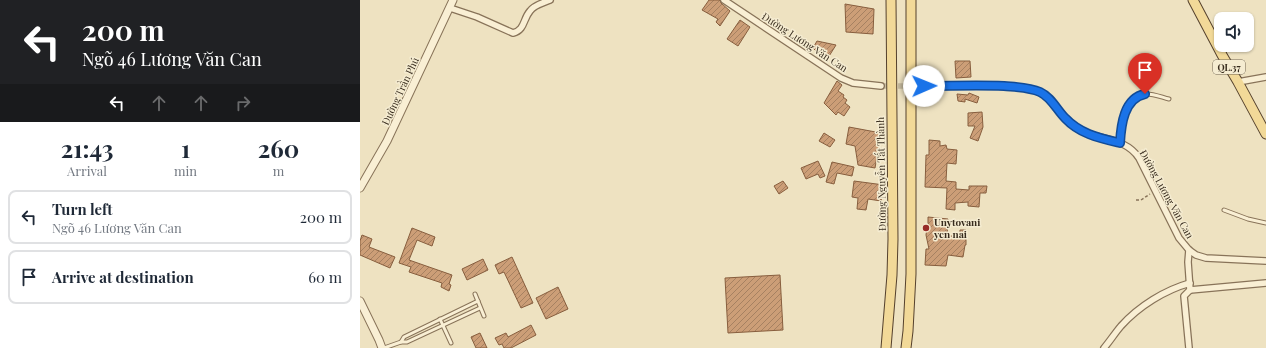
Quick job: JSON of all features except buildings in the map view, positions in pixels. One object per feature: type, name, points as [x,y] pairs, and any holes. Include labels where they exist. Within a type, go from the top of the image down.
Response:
[{"type":"main road","name":"Đường Nguyễn Tất Thành","points":[[886,348],[892,275],[893,239],[891,0]]},
{"type":"main road","points":[[906,348],[910,303],[911,0]]},
{"type":"main road","name":"QL.37","points":[[1193,0],[1266,134]]},
{"type":"main road","points":[[893,239],[910,240]]},
{"type":"street","name":"Đường Trần Phú","points":[[360,188],[387,141],[453,0]]},
{"type":"street","points":[[450,8],[477,17],[513,33],[520,30],[530,11],[536,6],[550,0]]},
{"type":"street","name":"Đường Lương Văn Can","points":[[724,0],[841,78],[853,83],[881,86]]},
{"type":"street","points":[[1238,82],[1266,77]]},
{"type":"street","name":"Đường Lương Văn Can","points":[[924,86],[987,86],[1036,90],[1049,99],[1064,117],[1078,129],[1094,136],[1126,145],[1134,152],[1139,158],[1179,238],[1188,250],[1196,255],[1206,258],[1266,261]]},
{"type":"street","points":[[1188,250],[1190,290]]},
{"type":"street","points":[[1104,348],[1122,325],[1139,310],[1176,287],[1190,283]]},
{"type":"street","points":[[1189,348],[1184,296],[1190,290],[1266,283]]},
{"type":"street","points":[[360,301],[383,348]]},
{"type":"lane","points":[[1120,143],[1121,131],[1126,111],[1133,100],[1138,96],[1145,94],[1169,100]]},
{"type":"lane","points":[[1224,210],[1248,219],[1266,223]]},
{"type":"lane","points":[[475,294],[484,316]]},
{"type":"lane","points":[[401,342],[404,337],[478,301]]},
{"type":"lane","points":[[383,348],[401,342],[407,342],[480,308]]},
{"type":"lane","points":[[440,319],[451,343]]},
{"type":"path","points":[[1136,200],[1141,200],[1155,191]]},
{"type":"tunnel","points":[[881,86],[924,86]]},
{"type":"place","name":"Unytovani yen nai","points":[[926,228]]},
{"type":"route","points":[[924,86],[987,86],[1036,90],[1049,99],[1073,126],[1094,136],[1120,143],[1121,131],[1126,111],[1133,100],[1138,96],[1145,94]]}]
